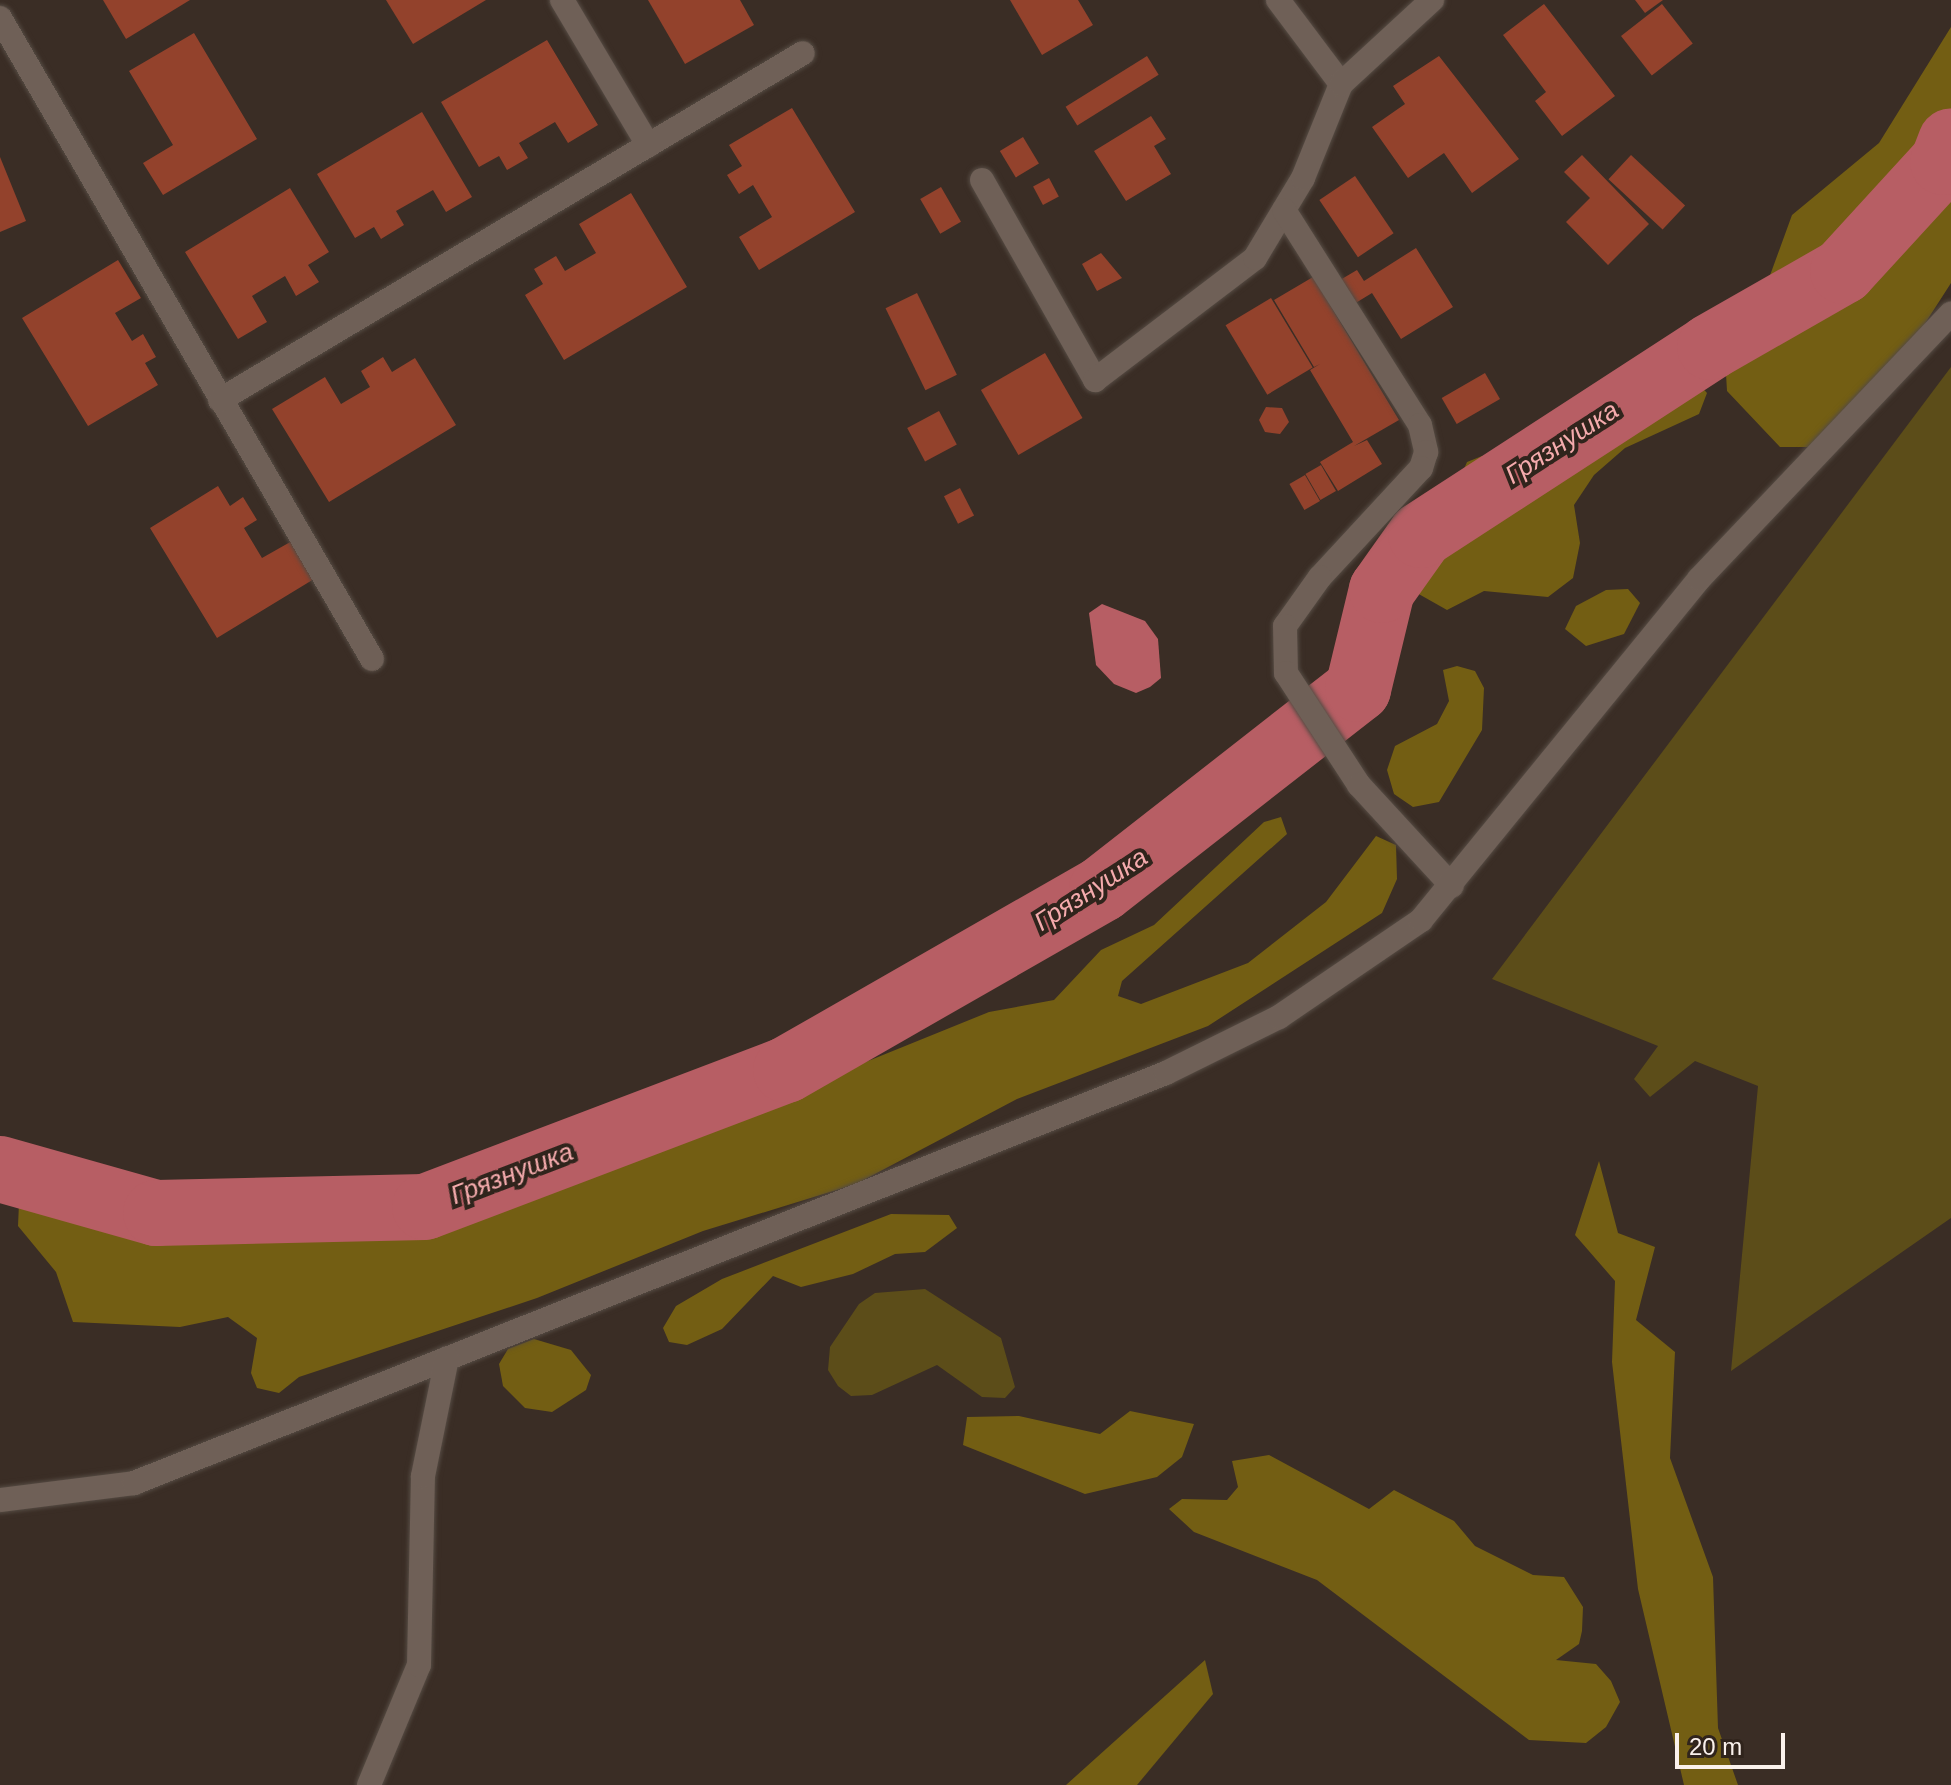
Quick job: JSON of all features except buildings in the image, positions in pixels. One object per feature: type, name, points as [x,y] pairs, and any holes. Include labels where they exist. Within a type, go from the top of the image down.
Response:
[{"type":"street","points":[[562,0],[648,145]]},
{"type":"street","points":[[1278,0],[1341,84]]},
{"type":"street","points":[[982,180],[1095,380],[1255,258],[1284,210],[1341,84],[1432,0]]},
{"type":"street","points":[[0,18],[372,659]]},
{"type":"street","points":[[220,400],[803,53]]},
{"type":"street","points":[[1284,210],[1420,425],[1426,452],[1421,468],[1320,577],[1285,626],[1286,673],[1359,785],[1452,886]]},
{"type":"street","points":[[0,1500],[134,1483],[1166,1073],[1279,1017],[1373,958],[1452,886],[1699,579],[1951,313]]},
{"type":"street","points":[[369,1785],[419,1665],[423,1476],[447,1358]]},
{"type":"shaded area","points":[[1951,27],[1951,283],[1908,350],[1813,447],[1780,447],[1727,391],[1725,357],[1753,322],[1792,215],[1879,143]]},
{"type":"shaded area","points":[[1951,367],[1951,1218],[1731,1371],[1758,1086],[1695,1061],[1650,1097],[1634,1079],[1658,1046],[1492,979]]},
{"type":"shaded area","points":[[1686,370],[1707,393],[1699,414],[1625,448],[1594,475],[1574,505],[1580,543],[1573,578],[1548,597],[1484,591],[1447,610],[1401,584],[1392,558],[1412,525],[1444,515],[1467,462],[1482,456],[1534,463],[1620,377]]},
{"type":"shaded area","points":[[1628,589],[1640,603],[1624,634],[1586,646],[1565,629],[1576,606],[1606,590]]},
{"type":"shaded area","points":[[1102,604],[1145,621],[1158,639],[1161,678],[1150,687],[1136,693],[1114,684],[1096,665],[1089,613]]},
{"type":"shaded area","points":[[1457,666],[1475,671],[1484,688],[1482,730],[1439,802],[1413,807],[1394,794],[1387,770],[1395,746],[1437,724],[1449,701],[1443,670]]},
{"type":"shaded area","points":[[1281,817],[1287,834],[1122,981],[1118,996],[1141,1004],[1248,963],[1326,902],[1376,836],[1396,845],[1397,879],[1382,913],[1208,1026],[1017,1099],[856,1184],[703,1231],[537,1298],[299,1377],[279,1393],[257,1388],[251,1373],[257,1338],[228,1317],[180,1327],[73,1322],[56,1272],[18,1226],[19,1203],[31,1196],[191,1229],[290,1229],[404,1223],[565,1184],[989,1012],[1054,1000],[1101,950],[1154,925],[1264,822]]},
{"type":"shaded area","points":[[1599,1161],[1618,1233],[1655,1247],[1636,1320],[1675,1352],[1670,1458],[1713,1577],[1718,1728],[1738,1785],[1684,1785],[1638,1589],[1612,1362],[1615,1281],[1575,1235]]},
{"type":"shaded area","points":[[891,1214],[949,1215],[957,1228],[925,1252],[895,1254],[853,1274],[801,1287],[773,1276],[722,1329],[687,1345],[669,1342],[663,1328],[676,1306],[722,1279]]},
{"type":"shaded area","points":[[925,1289],[1001,1338],[1015,1387],[1005,1398],[982,1397],[937,1365],[872,1395],[851,1396],[838,1386],[828,1370],[830,1347],[859,1304],[875,1293]]},
{"type":"shaded area","points":[[534,1339],[571,1350],[591,1375],[586,1390],[552,1412],[525,1408],[503,1386],[499,1364],[508,1349]]},
{"type":"shaded area","points":[[1130,1411],[1194,1424],[1182,1457],[1157,1477],[1085,1494],[963,1445],[967,1417],[1019,1416],[1100,1434]]},
{"type":"shaded area","points":[[1269,1455],[1369,1509],[1394,1490],[1454,1521],[1475,1546],[1533,1575],[1564,1577],[1583,1607],[1582,1631],[1579,1644],[1556,1660],[1596,1664],[1611,1681],[1620,1702],[1606,1727],[1586,1743],[1529,1740],[1317,1580],[1194,1532],[1169,1509],[1182,1499],[1227,1500],[1238,1487],[1232,1461]]},
{"type":"shaded area","points":[[1205,1660],[1213,1694],[1137,1785],[1066,1785]]},
{"type":"waterway","name":"Грязнушка","points":[[0,1169],[156,1213],[425,1207],[786,1070],[1102,889],[1358,689],[1382,590],[1421,535],[1710,347],[1843,271],[1943,162],[1951,141]]}]
